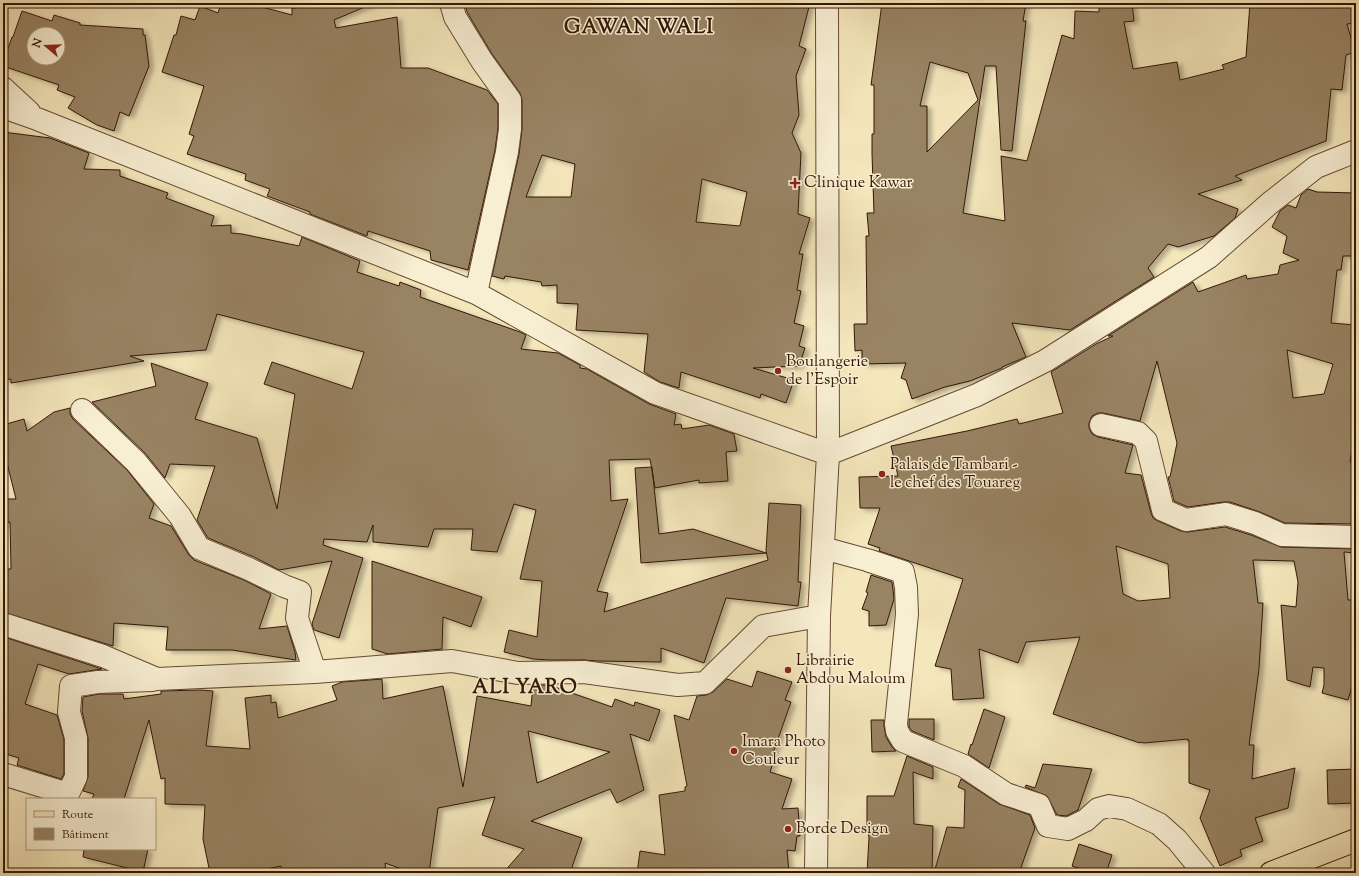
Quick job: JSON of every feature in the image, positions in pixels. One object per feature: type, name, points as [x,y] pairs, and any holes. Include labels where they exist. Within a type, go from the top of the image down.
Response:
[{"type":"main road","points":[[1271,873],[1356,840]]},
{"type":"street","points":[[451,3],[455,17],[482,61],[510,100],[510,129],[507,152],[476,293]]},
{"type":"street","points":[[816,873],[819,616],[828,454],[827,3]]},
{"type":"street","points":[[3,88],[37,119]]},
{"type":"street","points":[[3,107],[37,119],[476,293],[655,393],[828,454],[977,395],[1045,360],[1210,257],[1270,203],[1316,167],[1356,151]]},
{"type":"street","points":[[82,410],[136,462],[180,516],[199,548],[300,592],[297,618],[315,672]]},
{"type":"street","points":[[1101,425],[1138,433],[1146,440],[1164,510],[1186,520],[1226,514],[1255,523],[1282,535],[1356,538]]},
{"type":"street","points":[[823,548],[903,572],[906,587],[907,614],[896,724],[896,731],[903,741],[964,766],[1006,794],[1039,805],[1048,826],[1068,830],[1086,820],[1098,809],[1109,806],[1127,809],[1159,824],[1177,840],[1204,873]]},
{"type":"street","points":[[3,774],[68,794],[76,777],[76,738],[69,712],[71,686],[98,682],[315,672],[452,661],[518,673],[584,672],[678,685],[705,683],[763,626],[819,616]]},
{"type":"street","points":[[3,624],[103,656],[157,679]]},
{"type":"building","points":[[221,3],[247,3],[292,15],[292,8],[305,7],[305,3],[374,3],[334,20],[336,28],[397,17],[401,68],[428,68],[487,90],[498,104],[498,128],[495,150],[468,270],[431,260],[430,251],[368,231],[367,236],[310,214],[310,212],[267,196],[270,189],[245,180],[246,174],[187,154],[194,136],[189,134],[204,86],[162,72],[174,35],[176,35],[181,16],[195,20],[200,6],[218,13]]},
{"type":"building","points":[[465,3],[810,3],[799,46],[806,49],[796,76],[799,115],[792,133],[801,153],[798,214],[810,218],[799,254],[803,254],[797,290],[801,291],[794,323],[804,326],[799,346],[805,348],[799,366],[753,368],[794,380],[786,403],[761,394],[760,398],[681,372],[679,388],[660,382],[644,372],[648,334],[576,330],[578,304],[557,303],[557,285],[542,286],[541,282],[505,276],[504,279],[492,276],[519,154],[522,129],[522,100],[520,93],[492,54],[467,12]],"holes":[[[542,155],[575,164],[571,197],[526,197]],[[702,179],[747,192],[740,226],[696,222]]]},
{"type":"building","points":[[882,3],[1026,3],[1023,21],[1026,21],[1012,151],[1001,150],[996,66],[985,66],[963,213],[1005,221],[1001,156],[1027,161],[1062,35],[1074,39],[1075,11],[1099,12],[1099,3],[1132,3],[1134,21],[1124,22],[1133,69],[1177,62],[1180,80],[1224,69],[1222,65],[1246,57],[1250,3],[1356,3],[1356,23],[1347,24],[1355,52],[1346,55],[1342,90],[1331,89],[1326,141],[1235,176],[1242,180],[1198,194],[1238,209],[1235,218],[1214,236],[1178,247],[1168,244],[1148,268],[1154,277],[1070,330],[1012,323],[1026,357],[970,381],[945,387],[912,399],[906,380],[901,378],[906,363],[862,364],[862,350],[855,351],[854,324],[867,324],[866,236],[869,236],[867,213],[874,213],[872,134],[874,134],[874,85],[871,85]],"holes":[[[930,62],[968,73],[978,100],[927,152],[927,106],[920,106]]]},
{"type":"building","points":[[22,11],[52,21],[54,15],[80,23],[80,25],[143,29],[149,66],[129,116],[120,112],[114,131],[97,125],[68,108],[75,97],[57,90],[59,85],[3,66]]},
{"type":"building","points":[[3,132],[50,138],[89,153],[84,169],[120,170],[120,176],[168,193],[166,198],[214,216],[211,226],[231,225],[231,233],[299,246],[302,237],[360,261],[357,272],[399,286],[400,282],[421,290],[420,297],[526,335],[521,349],[558,353],[580,365],[580,368],[587,369],[649,404],[676,414],[674,425],[681,424],[682,429],[709,425],[734,434],[737,451],[726,452],[728,481],[699,483],[699,480],[655,488],[650,459],[609,460],[611,501],[628,499],[597,591],[608,593],[604,612],[768,560],[766,551],[769,503],[801,505],[798,582],[801,582],[798,606],[726,598],[704,663],[661,648],[661,662],[533,659],[504,652],[509,630],[537,637],[542,581],[520,579],[536,510],[514,504],[497,552],[471,550],[473,529],[434,529],[428,547],[373,542],[373,525],[367,542],[324,539],[323,545],[363,558],[339,638],[314,630],[312,624],[332,561],[279,570],[254,557],[208,538],[197,520],[215,466],[170,464],[165,478],[145,453],[92,402],[156,386],[151,363],[208,383],[195,419],[257,438],[277,509],[295,394],[264,384],[272,362],[352,389],[364,352],[217,314],[206,350],[130,356],[144,361],[11,383],[11,379],[3,380]]},
{"type":"building","points":[[1308,189],[1317,192],[1356,193],[1356,256],[1343,256],[1341,270],[1337,270],[1331,323],[1356,325],[1356,423],[1350,462],[1356,464],[1356,524],[1285,523],[1260,512],[1230,502],[1188,507],[1174,501],[1168,477],[1170,477],[1177,443],[1157,361],[1140,421],[1098,413],[1092,416],[1089,423],[1089,428],[1092,434],[1098,437],[1133,445],[1125,473],[1141,475],[1151,513],[1153,518],[1158,521],[1187,532],[1225,527],[1251,535],[1281,547],[1356,549],[1356,553],[1344,552],[1348,600],[1356,600],[1356,673],[1348,700],[1322,693],[1324,685],[1324,668],[1313,667],[1310,687],[1287,680],[1281,605],[1296,607],[1298,582],[1294,561],[1253,560],[1258,603],[1263,603],[1259,669],[1249,745],[1254,745],[1252,779],[1295,768],[1288,808],[1255,818],[1263,841],[1240,850],[1242,856],[1220,866],[1200,818],[1210,790],[1189,783],[1188,739],[1140,743],[1053,714],[1080,637],[1026,642],[1018,663],[979,649],[984,698],[953,700],[951,669],[935,666],[963,579],[879,551],[880,548],[868,544],[880,508],[860,508],[859,477],[898,476],[891,446],[967,431],[1017,419],[1019,424],[1063,413],[1051,372],[1096,344],[1113,336],[1108,336],[1193,282],[1198,292],[1246,275],[1247,279],[1278,274],[1280,265],[1299,260],[1283,253],[1287,236],[1272,227],[1280,211],[1288,205],[1296,208],[1301,195]],"holes":[[[1287,350],[1333,364],[1324,394],[1293,398]],[[1116,546],[1168,564],[1170,598],[1138,601],[1123,594]]]},
{"type":"building","points":[[70,408],[70,414],[73,419],[127,470],[154,504],[149,518],[171,526],[189,555],[194,560],[244,580],[271,594],[259,629],[287,626],[296,660],[232,650],[166,650],[168,627],[114,623],[113,646],[3,612],[3,569],[11,569],[10,522],[3,522],[3,499],[16,499],[3,447],[3,425],[24,419],[27,431],[54,412]]},
{"type":"building","points":[[652,467],[659,534],[693,529],[766,553],[641,563],[635,468]]},
{"type":"building","points":[[372,561],[482,597],[471,627],[443,617],[442,649],[388,654],[372,649]]},
{"type":"building","points":[[871,575],[892,582],[894,599],[886,625],[869,626],[869,611],[862,609],[868,593],[866,592]]},
{"type":"building","points":[[7,638],[102,669],[69,674],[38,664],[25,704],[57,715],[64,740],[64,774],[61,779],[17,765],[19,758],[3,753],[3,651]]},
{"type":"building","points":[[757,671],[792,682],[785,700],[791,702],[772,756],[775,757],[770,772],[792,779],[782,809],[798,808],[800,836],[797,836],[795,851],[787,850],[789,873],[637,873],[640,851],[665,855],[659,795],[685,791],[685,787],[687,786],[674,715],[689,720],[697,696],[706,695],[713,692],[727,679],[752,687]]},
{"type":"building","points":[[382,679],[383,699],[443,686],[463,787],[477,696],[531,706],[533,685],[549,685],[612,707],[615,699],[634,706],[635,702],[660,710],[649,741],[630,734],[644,790],[617,803],[610,789],[531,821],[582,838],[570,873],[503,873],[524,849],[482,835],[495,797],[438,808],[429,873],[413,873],[385,863],[386,873],[282,873],[281,866],[248,873],[210,873],[203,839],[205,805],[165,804],[165,778],[161,779],[149,720],[124,798],[92,798],[94,794],[83,791],[88,777],[88,738],[82,711],[83,697],[99,694],[123,694],[124,699],[161,694],[161,691],[213,691],[206,746],[250,749],[245,698],[271,695],[271,703],[276,702],[278,718],[337,700],[332,686],[342,682]],"holes":[[[528,731],[610,752],[537,783]]]},
{"type":"building","points":[[984,709],[1005,717],[989,768],[968,754]]},
{"type":"building","points":[[909,719],[934,719],[934,740],[912,731],[909,727]]},
{"type":"building","points":[[871,720],[884,720],[886,737],[896,751],[872,752]]},
{"type":"building","points":[[907,756],[933,767],[933,779],[913,772],[914,824],[933,826],[932,873],[867,873],[869,838],[867,824],[867,796],[894,796]]},
{"type":"building","points":[[1043,764],[1092,769],[1078,810],[1066,816],[1057,815],[1047,796],[1025,787],[1026,785],[1035,788]]},
{"type":"building","points":[[1356,769],[1356,803],[1328,804],[1327,770]]},
{"type":"building","points":[[961,779],[999,804],[1030,815],[1035,828],[1019,873],[934,873],[947,827],[964,828],[965,790],[958,787]]},
{"type":"building","points":[[1079,844],[1112,855],[1106,873],[1094,873],[1072,866]]},
{"type":"building","points":[[84,850],[148,850],[143,872],[83,857]]},
{"type":"place","name":"Clinique Kawar","points":[[795,183]]},
{"type":"place","name":"Boulangerie de l'Espoir","points":[[778,371]]},
{"type":"place","name":"Palais de Tambari - le chef des Touareg","points":[[882,474]]},
{"type":"place","name":"Librairie Abdou Maloum","points":[[788,670]]},
{"type":"place","name":"Imara Photo Couleur","points":[[734,751]]},
{"type":"place","name":"Borde Design","points":[[788,829]]},
{"type":"district","name":"GAWAN WALI","points":[[639,28]]},
{"type":"district","name":"ALI YARO","points":[[525,688]]}]
